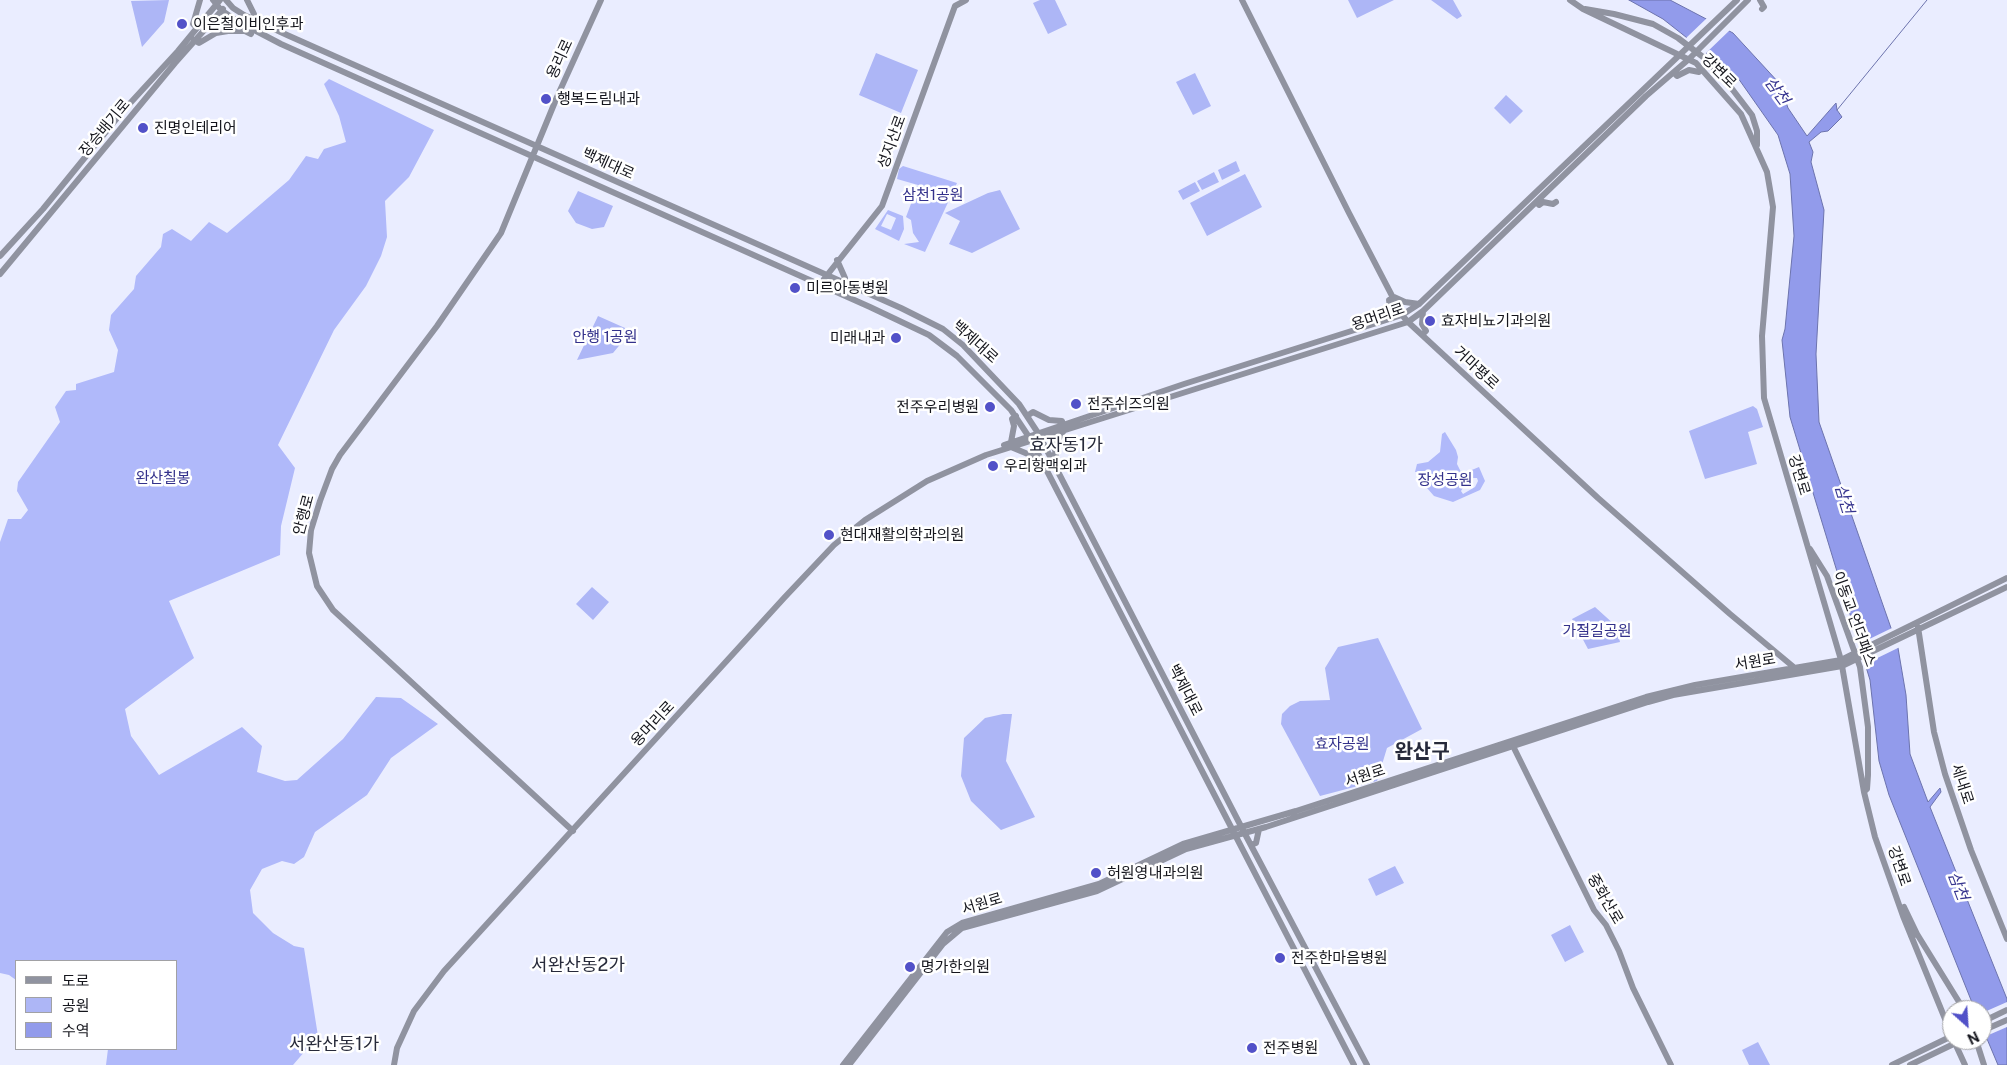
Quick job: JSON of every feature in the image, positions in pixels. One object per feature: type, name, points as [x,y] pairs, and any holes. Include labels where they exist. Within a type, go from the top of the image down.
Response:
[{"type":"street","points":[[196,28],[193,24],[200,0]]},
{"type":"street","points":[[248,0],[254,14],[253,19]]},
{"type":"street","name":"용리로","points":[[533,156],[557,97],[601,0]]},
{"type":"street","name":"성지산로","points":[[821,284],[837,260],[882,206],[955,6],[966,0]]},
{"type":"street","name":"거마평로","points":[[1242,0],[1402,315],[1566,469],[1797,671]]},
{"type":"street","name":"강변로","points":[[1570,0],[1583,10],[1687,54],[1734,104],[1757,147],[1767,172],[1773,207],[1762,336],[1764,398],[1807,548],[1844,662],[1864,792],[1875,837],[1901,909],[1904,907],[1914,935]]},
{"type":"street","points":[[1687,54],[1713,22],[1737,0]]},
{"type":"street","points":[[1760,0],[1764,6],[1762,9]]},
{"type":"street","name":"장승배기로","points":[[0,274],[194,40],[229,1]]},
{"type":"street","name":"백제대로","points":[[229,1],[253,19],[943,329],[984,366],[1019,404],[1051,456],[1241,827],[1367,1065]]},
{"type":"street","points":[[1687,54],[1735,14],[1746,1]]},
{"type":"street","name":"장승배기로","points":[[0,256],[196,28],[216,2]]},
{"type":"street","name":"백제대로","points":[[216,2],[222,10],[248,28],[294,50],[821,284],[929,335],[957,356],[1016,416],[1030,438],[1354,1065]]},
{"type":"street","points":[[1583,10],[1587,8],[1652,24],[1678,38],[1703,56],[1731,86],[1752,116],[1757,131],[1757,147]]},
{"type":"street","points":[[194,40],[199,43],[216,33],[245,31],[291,53],[294,50]]},
{"type":"street","name":"용머리로","points":[[394,1065],[397,1048],[414,1011],[439,978],[834,545],[903,494],[1011,445],[1408,322],[1423,311],[1674,72],[1687,54]]},
{"type":"street","name":"용머리로","points":[[1063,428],[1184,384],[1402,315],[1419,304],[1687,54]]},
{"type":"street","points":[[1674,72],[1677,76],[1690,70],[1699,72],[1702,69]]},
{"type":"street","name":"안행로","points":[[533,156],[494,245],[437,326],[370,412],[332,469],[311,530],[309,553],[317,586],[333,610],[573,831]]},
{"type":"street","points":[[1536,202],[1539,206],[1543,202],[1553,204],[1556,202]]},
{"type":"street","points":[[837,260],[845,278],[843,284]]},
{"type":"street","points":[[1385,320],[1384,315],[1390,308],[1389,300],[1394,297],[1406,302],[1419,304]]},
{"type":"street","points":[[1422,335],[1426,331],[1422,324],[1423,311]]},
{"type":"street","points":[[1027,416],[1033,412],[1049,420],[1062,421],[1063,428],[1054,446],[1056,454],[1051,456]]},
{"type":"street","points":[[1016,416],[1012,419],[1014,426],[1011,445],[1034,458],[1039,456]]},
{"type":"street","name":"이동교 언더패스","points":[[1807,548],[1811,550],[1827,576],[1860,667],[1868,727],[1868,775],[1867,789],[1864,792]]},
{"type":"street","name":"서원로","points":[[1916,627],[2007,578]]},
{"type":"street","name":"서원로","points":[[842,1065],[901,988],[947,932],[956,926],[1099,884],[1179,845],[1233,832],[1245,834],[1673,695],[1844,662],[1916,627],[2007,587]]},
{"type":"street","name":"세내로","points":[[1916,627],[1934,732],[1945,774],[1971,850],[2007,939]]},
{"type":"street","points":[[1779,671],[1782,659]]},
{"type":"street","name":"서원로","points":[[849,1065],[955,932],[981,922],[1097,891],[1186,849],[1233,832],[1241,827],[1296,811],[1646,697],[1694,685],[1779,671],[1797,671]]},
{"type":"street","name":"중화산로","points":[[1514,746],[1594,910],[1606,925],[1619,951],[1633,988],[1670,1065]]},
{"type":"street","points":[[1251,845],[1256,842],[1260,829]]},
{"type":"street","points":[[1914,935],[1957,1000]]},
{"type":"street","points":[[1914,935],[1942,1009]]},
{"type":"street","points":[[1992,1017],[2007,1010]]},
{"type":"street","points":[[1992,1027],[2007,1020]]},
{"type":"street","points":[[1892,1065],[1942,1041]]},
{"type":"street","points":[[1910,1065],[1942,1049]]},
{"type":"street","points":[[1961,1050],[1965,1065]]},
{"type":"street","points":[[1979,1050],[1984,1065]]},
{"type":"green space","points":[[169,0],[164,22],[142,47],[131,1]]},
{"type":"green space","points":[[1040,0],[1055,0],[1067,25],[1048,34],[1033,3]]},
{"type":"green space","points":[[1348,0],[1394,0],[1357,18]]},
{"type":"green space","points":[[1431,0],[1453,0],[1462,16],[1457,19]]},
{"type":"green space","points":[[876,53],[918,70],[901,113],[859,95]]},
{"type":"green space","points":[[1195,73],[1211,106],[1193,115],[1176,82]]},
{"type":"green space","name":"완산칠봉","points":[[329,79],[434,130],[409,177],[385,201],[387,237],[381,256],[366,286],[334,330],[278,445],[295,468],[281,526],[280,555],[169,601],[194,658],[125,709],[131,736],[159,775],[242,727],[262,746],[257,772],[285,781],[297,780],[343,739],[376,697],[401,698],[438,724],[391,758],[367,795],[315,832],[304,857],[294,864],[282,861],[262,869],[250,890],[253,913],[273,933],[294,946],[304,948],[318,1036],[293,1065],[106,1065],[108,1050],[178,1050],[178,960],[15,960],[15,979],[9,975],[0,973],[0,542],[8,519],[21,519],[28,510],[17,491],[18,482],[60,422],[55,407],[66,391],[76,390],[76,384],[114,372],[118,350],[109,330],[111,315],[134,289],[136,276],[161,247],[163,234],[172,229],[191,241],[209,222],[227,233],[289,180],[306,156],[318,159],[324,149],[346,142],[339,116],[324,84]]},
{"type":"green space","points":[[1506,95],[1523,111],[1510,124],[1494,108]]},
{"type":"green space","points":[[1236,161],[1240,171],[1222,180],[1218,170]]},
{"type":"green space","name":"삼천1공원","points":[[903,166],[957,183],[925,252],[904,244],[919,242],[913,233],[911,220],[906,217],[918,185],[897,179],[899,169]]},
{"type":"green space","points":[[1214,172],[1219,182],[1202,190],[1197,181]]},
{"type":"green space","points":[[1245,174],[1262,207],[1207,236],[1190,203]]},
{"type":"green space","points":[[1195,182],[1200,191],[1183,200],[1178,191]]},
{"type":"green space","points":[[1000,190],[1020,229],[972,253],[949,244],[960,221],[945,213],[988,193]]},
{"type":"green space","points":[[578,191],[613,206],[604,227],[592,229],[576,223],[568,211]]},
{"type":"green space","points":[[888,210],[903,216],[904,229],[899,241],[875,229]],"holes":[[[887,214],[896,218],[891,230],[881,226]]]},
{"type":"green space","name":"안행 1공원","points":[[598,316],[625,328],[623,341],[613,353],[577,360]]},
{"type":"green space","points":[[1753,406],[1757,409],[1763,427],[1748,432],[1757,464],[1705,479],[1689,431]]},
{"type":"green space","name":"장성공원","points":[[1445,432],[1456,450],[1457,464],[1462,474],[1479,467],[1485,481],[1480,490],[1453,502],[1434,496],[1420,480],[1429,474],[1427,472],[1415,472],[1417,464],[1428,462],[1440,452],[1442,434]],"holes":[[[1469,478],[1477,478],[1478,481],[1475,487],[1463,494],[1461,491]]]},
{"type":"green space","points":[[592,587],[609,602],[593,620],[576,604]]},
{"type":"green space","name":"가절길공원","points":[[1595,607],[1616,626],[1620,642],[1588,649],[1572,619]]},
{"type":"green space","name":"효자공원","points":[[1378,638],[1422,729],[1387,748],[1377,781],[1320,796],[1281,724],[1282,714],[1290,706],[1300,701],[1330,700],[1325,668],[1338,647]]},
{"type":"green space","points":[[1012,714],[1006,761],[1035,817],[1001,830],[971,801],[961,776],[964,738],[985,718]]},
{"type":"green space","points":[[1395,866],[1404,883],[1376,896],[1368,879]]},
{"type":"green space","points":[[1570,925],[1584,952],[1565,962],[1551,935]]},
{"type":"green space","points":[[1758,1042],[1770,1065],[1749,1065],[1742,1050]]},
{"type":"water","name":"삼천","points":[[1629,0],[1670,0],[1733,33],[1780,84],[1788,108],[1807,136],[1836,103],[1837,110],[1842,117],[1828,131],[1821,132],[1809,142],[1813,152],[1811,162],[1824,210],[1816,354],[1819,422],[1898,648],[1906,695],[1910,754],[1928,802],[1940,788],[1941,792],[1930,807],[2007,999],[2007,1065],[1998,1065],[1992,1050],[1992,1000],[1971,1000],[1889,795],[1879,761],[1870,680],[1790,417],[1782,340],[1785,329],[1794,236],[1790,174],[1778,135],[1738,78],[1663,19]]},
{"type":"pier","points":[[1708,17],[1731,29],[1705,54],[1685,39]]},
{"type":"pier","points":[[1892,628],[1900,647],[1863,665],[1857,645]]},
{"type":"pier","points":[[2007,1002],[2007,1027],[1992,1034],[1992,1009]]},
{"type":"waterway","points":[[1837,110],[1927,0]]},
{"type":"place","name":"이은철이비인후과","points":[[182,24]]},
{"type":"place","name":"행복드림내과","points":[[546,99]]},
{"type":"place","name":"진명인테리어","points":[[143,128]]},
{"type":"place","name":"미르아동병원","points":[[795,288]]},
{"type":"place","name":"효자비뇨기과의원","points":[[1430,321]]},
{"type":"place","name":"미래내과","points":[[896,338]]},
{"type":"place","name":"전주쉬즈의원","points":[[1076,404]]},
{"type":"place","name":"전주우리병원","points":[[990,407]]},
{"type":"place","name":"우리항맥외과","points":[[993,466]]},
{"type":"place","name":"현대재활의학과의원","points":[[829,535]]},
{"type":"place","name":"허원영내과의원","points":[[1096,873]]},
{"type":"place","name":"전주한마음병원","points":[[1280,958]]},
{"type":"place","name":"명가한의원","points":[[910,967]]},
{"type":"place","name":"전주병원","points":[[1252,1048]]},
{"type":"district","name":"효자동1가","points":[[1066,445]]},
{"type":"district","name":"완산구","points":[[1422,752]]},
{"type":"district","name":"서완산동2가","points":[[578,965]]},
{"type":"district","name":"서완산동1가","points":[[334,1044]]}]
